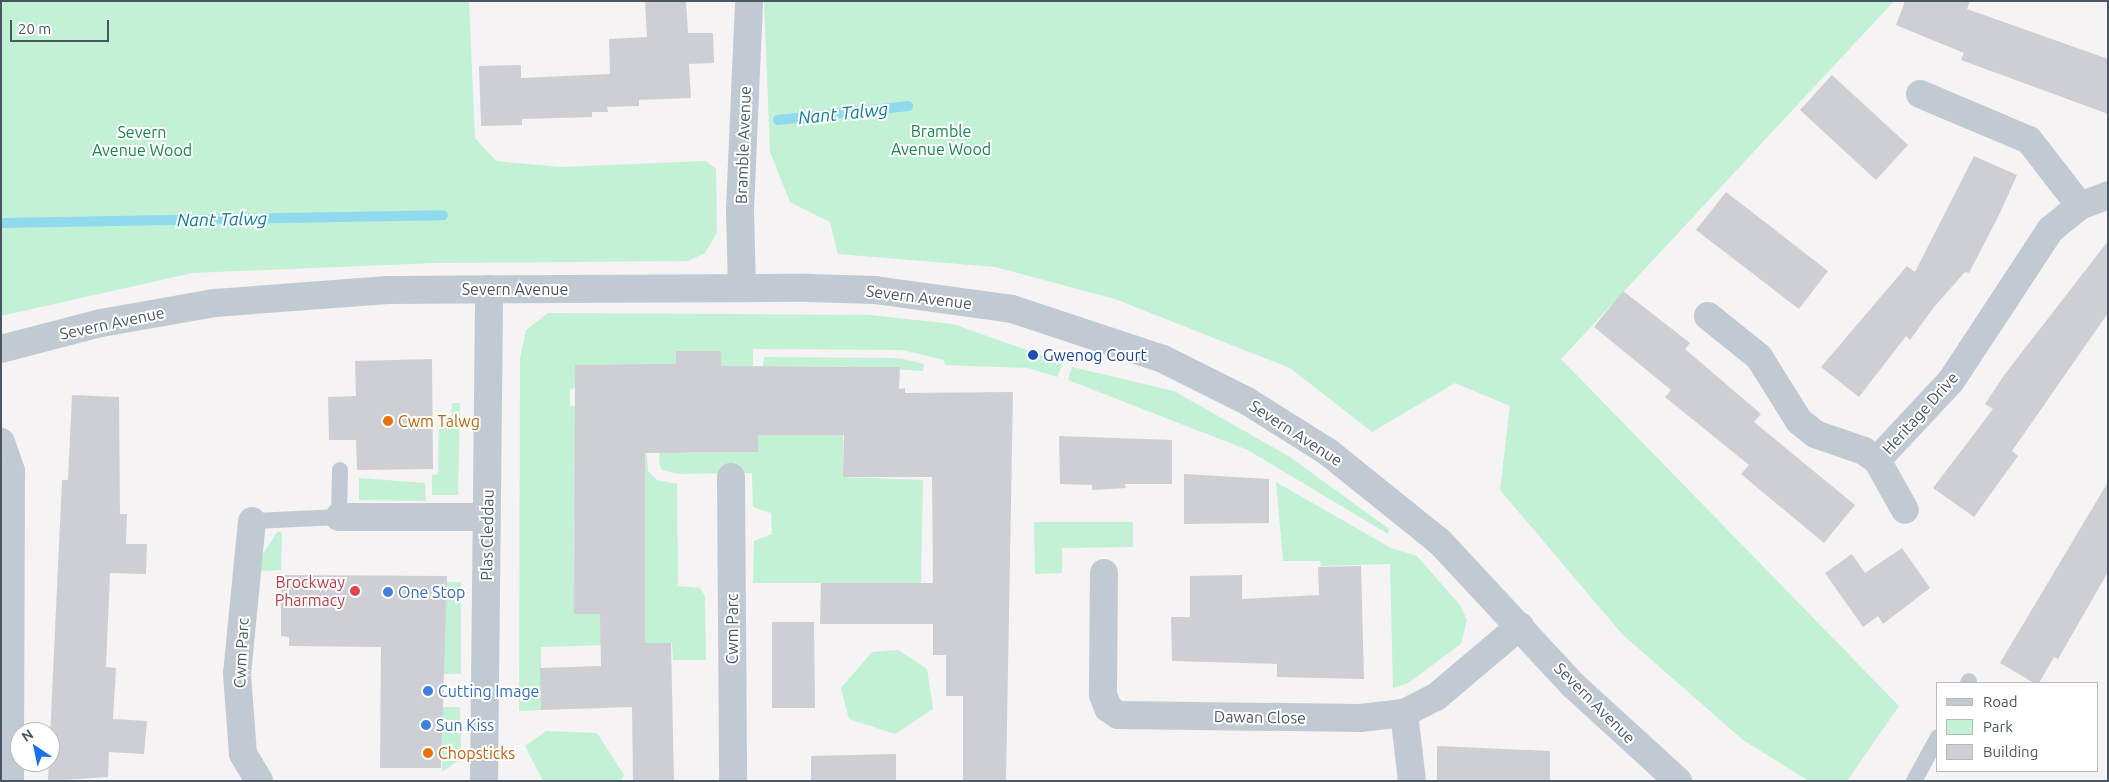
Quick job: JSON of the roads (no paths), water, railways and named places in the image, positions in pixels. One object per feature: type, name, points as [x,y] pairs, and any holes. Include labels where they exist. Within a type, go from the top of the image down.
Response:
[{"type":"street","name":"Bramble Avenue","points":[[742,288],[740,209],[749,1]]},
{"type":"street","points":[[1920,94],[2029,140],[2080,206]]},
{"type":"street","name":"Heritage Drive","points":[[1708,316],[1759,356],[1799,421],[1815,434],[1877,460],[1951,381],[2034,249],[2063,217],[2080,206],[2108,195]]},
{"type":"street","name":"Severn Avenue","points":[[1,348],[101,323],[214,303],[363,291],[742,288],[875,290],[1012,309],[1163,359],[1254,406],[1363,477],[1440,542],[1603,714],[1678,781]]},
{"type":"street","name":"Plas Cleddau","points":[[484,781],[489,289]]},
{"type":"street","points":[[1,442],[11,471],[4,680],[10,781]]},
{"type":"street","points":[[1877,460],[1905,510]]},
{"type":"street","name":"Cwm Parc","points":[[731,477],[733,781]]},
{"type":"street","points":[[339,517],[486,518]]},
{"type":"street","name":"Cwm Parc","points":[[252,520],[238,674],[243,754],[259,781]]},
{"type":"street","name":"Dawan Close","points":[[1104,573],[1103,695],[1108,708],[1118,715],[1360,718],[1404,713],[1436,697],[1520,626]]},
{"type":"street","points":[[1404,713],[1412,781]]},
{"type":"lane","points":[[252,520],[339,517],[340,470]]},
{"type":"lane","points":[[1914,781],[1936,741]]},
{"type":"waterway","name":"Nant Talwg","points":[[778,120],[908,106]]},
{"type":"waterway","name":"Nant Talwg","points":[[1,223],[443,215]]},
{"type":"place","name":"Gwenog Court","points":[[1033,355]]},
{"type":"place","name":"Cwm Talwg","points":[[388,421]]},
{"type":"place","name":"Brockway Pharmacy","points":[[355,591]]},
{"type":"place","name":"One Stop","points":[[388,592]]},
{"type":"place","name":"Cutting Image","points":[[428,691]]},
{"type":"place","name":"Sun Kiss","points":[[426,725]]},
{"type":"place","name":"Chopsticks","points":[[428,753]]},
{"type":"park label","name":"Bramble Avenue Wood","points":[[941,140]]},
{"type":"park label","name":"Severn Avenue Wood","points":[[142,141]]}]
